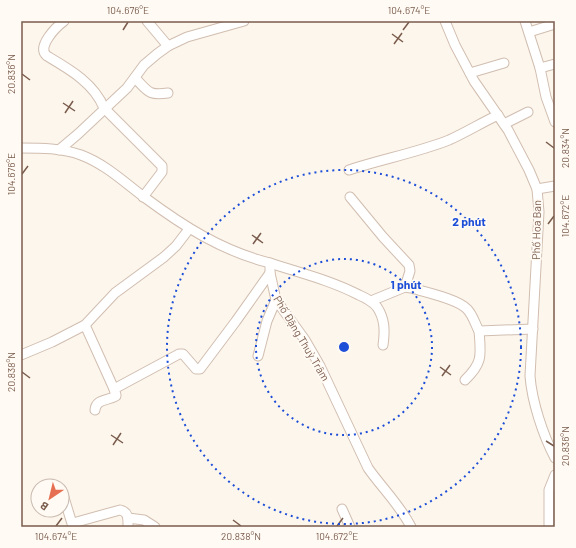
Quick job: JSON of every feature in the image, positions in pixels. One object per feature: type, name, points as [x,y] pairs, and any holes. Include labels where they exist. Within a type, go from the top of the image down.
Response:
[{"type":"street","points":[[64,21],[54,30],[43,52],[76,74],[91,88],[101,99],[104,108],[162,166],[162,172],[143,197]]},
{"type":"street","points":[[147,21],[168,46]]},
{"type":"street","points":[[59,150],[127,88],[144,66],[168,46],[187,37],[244,21]]},
{"type":"street","name":"Phố Hoa Ban","points":[[445,21],[454,45],[470,73],[504,124],[537,189],[539,212],[530,376],[532,391],[543,429],[555,458]]},
{"type":"street","points":[[525,21],[540,68],[546,97],[555,122]]},
{"type":"street","points":[[529,32],[555,24]]},
{"type":"street","points":[[470,73],[504,63]]},
{"type":"street","points":[[540,68],[555,64]]},
{"type":"street","points":[[135,78],[150,93],[159,95],[168,93]]},
{"type":"street","points":[[504,124],[528,112]]},
{"type":"street","points":[[349,170],[377,160],[450,140],[498,115]]},
{"type":"street","points":[[76,154],[78,134]]},
{"type":"street","points":[[21,148],[59,150],[76,154],[91,160],[105,168],[189,229],[226,248],[255,259],[270,262],[328,280],[371,301],[380,312],[383,320],[385,333],[383,345]]},
{"type":"street","points":[[537,189],[555,186]]},
{"type":"street","points":[[350,197],[409,265],[410,272],[405,287]]},
{"type":"street","points":[[21,355],[52,342],[85,325],[115,292],[176,246],[189,229]]},
{"type":"street","name":"Phố Đặng Thuỳ Trâm","points":[[270,262],[270,273],[276,300],[305,340],[320,366],[368,468],[400,508],[411,527]]},
{"type":"street","points":[[114,389],[179,354],[183,354],[196,369],[201,369],[270,273]]},
{"type":"street","points":[[371,301],[405,287],[464,306],[468,310],[479,331],[480,349],[476,369],[465,380]]},
{"type":"street","points":[[258,356],[267,321],[276,300]]},
{"type":"street","points":[[85,325],[116,395],[98,403],[95,406],[95,410]]},
{"type":"street","points":[[479,331],[533,329]]},
{"type":"street","points":[[549,527],[550,490],[554,478]]},
{"type":"street","points":[[73,525],[120,510],[125,512],[128,522],[144,520],[155,527]]},
{"type":"street","points":[[342,510],[350,527]]}]
